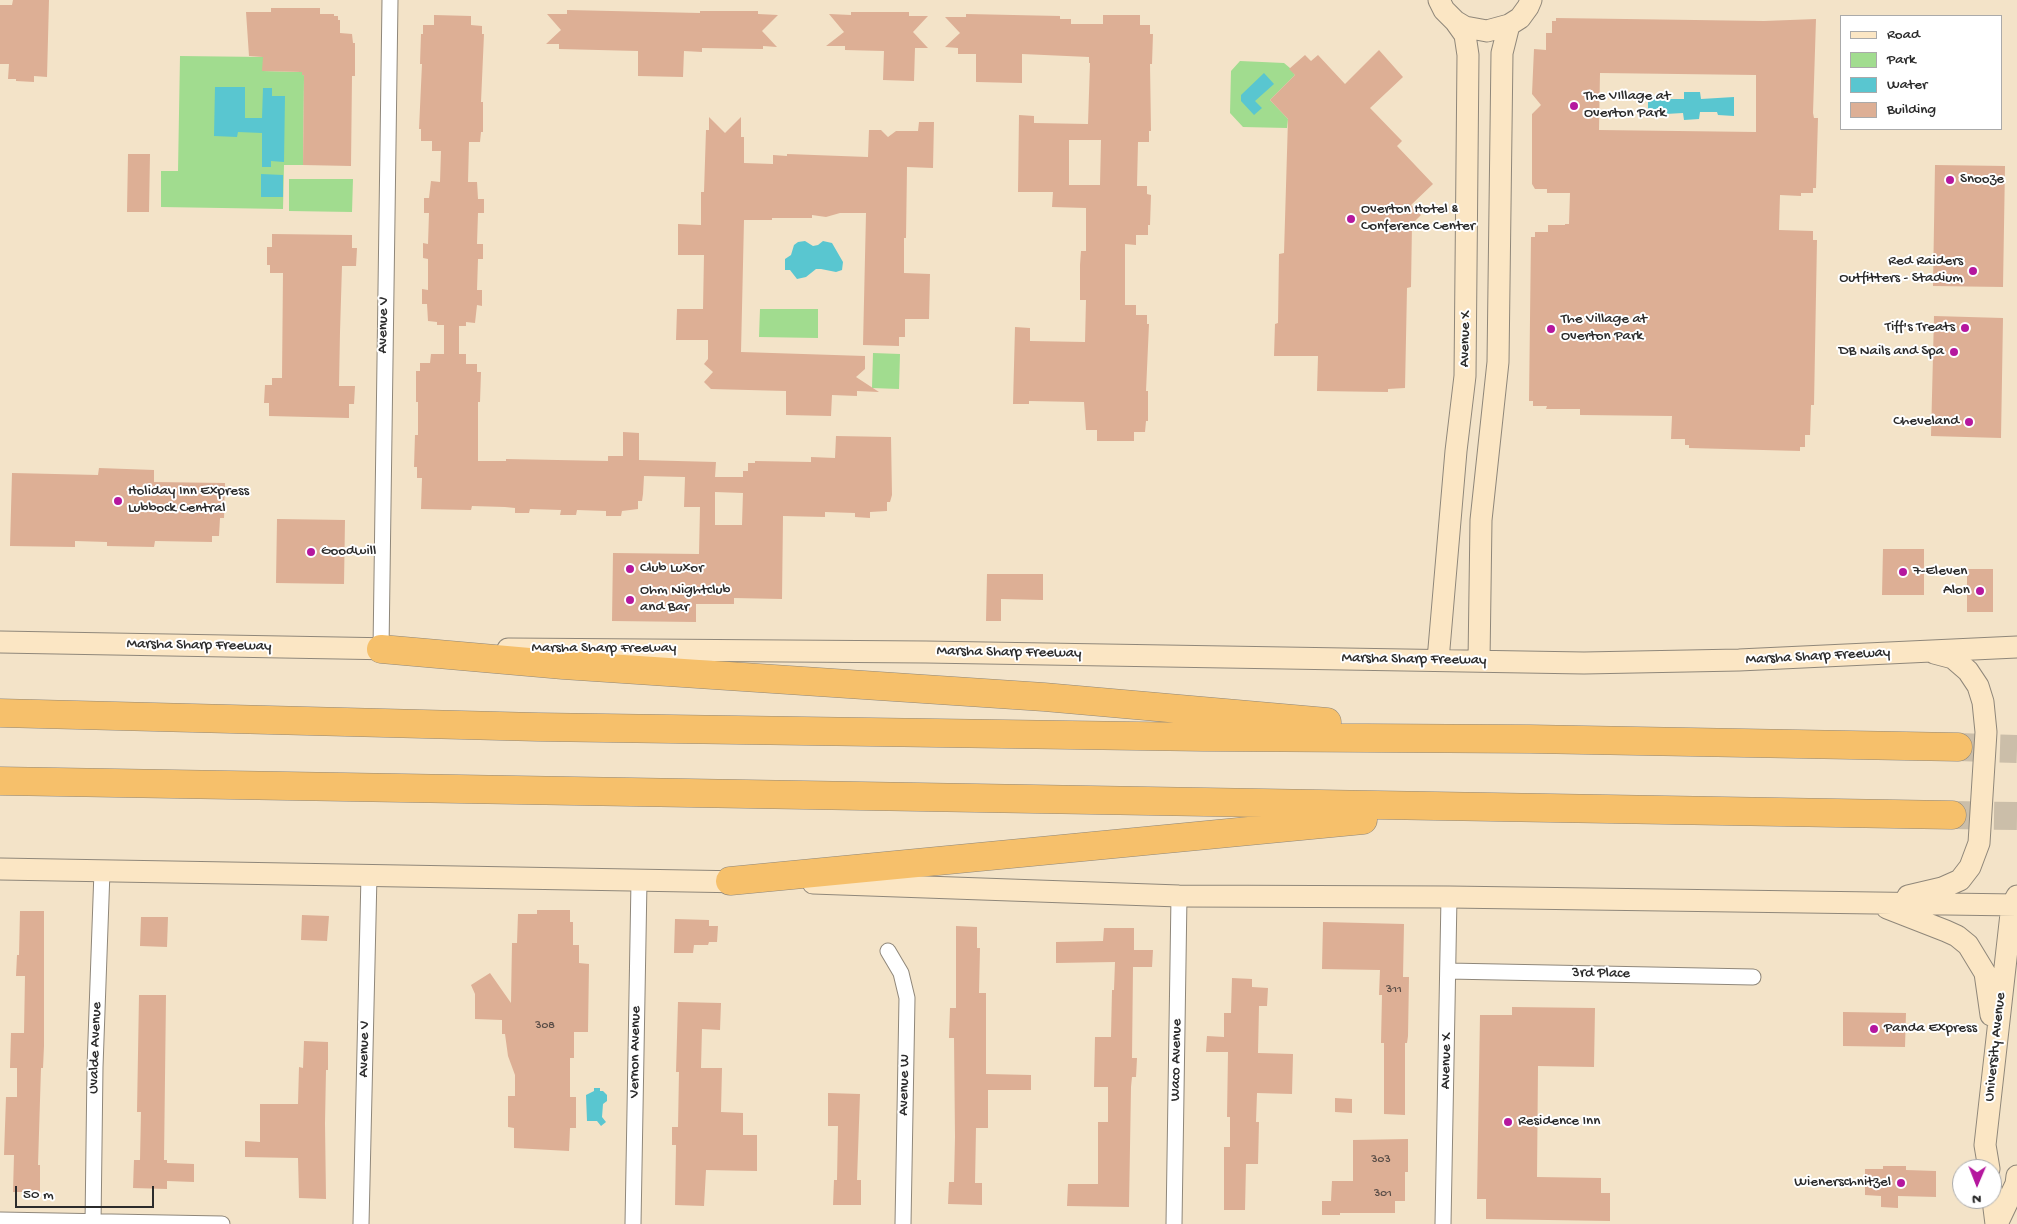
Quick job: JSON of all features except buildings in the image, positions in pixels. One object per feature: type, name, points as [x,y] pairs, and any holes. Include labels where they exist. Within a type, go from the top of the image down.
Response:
[{"type":"highway","points":[[380,649],[564,665],[1044,697],[1530,739]]},
{"type":"highway","points":[[0,713],[548,727],[1213,737],[1530,739],[1958,747]]},
{"type":"highway","points":[[0,781],[1952,815]]},
{"type":"highway","points":[[730,881],[1502,806]]},
{"type":"main road","name":"Avenue X","points":[[1438,660],[1456,451],[1466,376],[1468,55],[1465,35],[1444,10],[1439,0]]},
{"type":"main road","points":[[1455,21],[1465,27],[1487,31],[1509,25],[1520,18],[1532,2]]},
{"type":"main road","points":[[1479,661],[1481,520],[1498,362],[1502,54],[1509,25]]},
{"type":"main road","name":"Marsha Sharp Freeway","points":[[0,642],[380,649],[705,649],[1584,663],[1739,660],[2017,647]]},
{"type":"main road","points":[[1875,903],[1942,888],[1960,880],[1970,867],[1979,842],[1986,732],[1983,702],[1978,686],[1968,671],[1953,658],[1929,652]]},
{"type":"main road","points":[[0,869],[730,881],[1180,896],[1449,897],[1875,903],[2015,902]]},
{"type":"main road","name":"University Avenue","points":[[1987,1159],[1985,1145],[2015,902]]},
{"type":"main road","points":[[1875,903],[1946,931],[1957,936],[1968,945],[1985,973],[1995,1058]]},
{"type":"main road","points":[[1997,1224],[2016,1184],[2017,1176]]},
{"type":"main road","points":[[1995,1209],[1997,1224]]},
{"type":"street","name":"Avenue V","points":[[380,649],[390,0]]},
{"type":"street","name":"Uvalde Avenue","points":[[93,1223],[95,1067],[102,871]]},
{"type":"street","name":"Avenue V","points":[[361,1224],[369,875]]},
{"type":"street","name":"Vernon Avenue","points":[[633,1224],[639,881]]},
{"type":"street","name":"Waco Avenue","points":[[1174,1224],[1180,896]]},
{"type":"street","name":"Avenue X","points":[[1444,1224],[1449,897]]},
{"type":"street","name":"Avenue W","points":[[888,951],[901,973],[907,998],[904,1224]]},
{"type":"street","name":"3rd Place","points":[[1448,971],[1753,977]]},
{"type":"street","points":[[0,1220],[222,1224]]},
{"type":"green space","points":[[180,56],[263,57],[263,71],[298,72],[302,69],[302,75],[315,76],[304,79],[303,165],[284,165],[283,209],[161,207],[161,171],[178,171]]},
{"type":"green space","points":[[1240,61],[1284,63],[1295,75],[1270,100],[1288,119],[1287,128],[1243,127],[1230,113],[1231,71]]},
{"type":"green space","points":[[289,179],[353,179],[352,212],[289,211]]},
{"type":"green space","points":[[760,309],[818,309],[818,338],[759,337]]},
{"type":"green space","points":[[873,353],[900,354],[899,389],[872,388]]},
{"type":"water","points":[[1264,73],[1274,84],[1255,101],[1262,108],[1254,115],[1241,101],[1241,95]]},
{"type":"water","points":[[215,87],[245,87],[245,118],[262,118],[263,88],[272,88],[272,96],[285,96],[284,162],[271,161],[271,167],[262,167],[262,133],[238,132],[237,137],[214,136]]},
{"type":"water","points":[[1684,92],[1700,92],[1701,99],[1734,97],[1734,116],[1718,115],[1717,112],[1700,112],[1699,119],[1684,120],[1683,113],[1648,115],[1648,96],[1668,96],[1668,99],[1684,99]]},
{"type":"water","points":[[261,174],[283,175],[283,197],[261,197]]},
{"type":"water","points":[[805,241],[813,246],[823,241],[832,243],[843,262],[842,270],[836,272],[816,269],[806,277],[797,279],[790,270],[785,270],[785,259],[791,255],[794,245]]},
{"type":"water","points":[[594,1088],[600,1088],[600,1091],[607,1095],[607,1101],[603,1104],[602,1117],[606,1122],[601,1126],[597,1121],[587,1121],[586,1095],[594,1091]]},
{"type":"tunnel","points":[[1958,747],[2017,749]]},
{"type":"tunnel","points":[[1952,815],[2017,816]]},
{"type":"place","name":"The VIllage at Overton Park","points":[[1574,106]]},
{"type":"place","name":"Snooze","points":[[1950,180]]},
{"type":"place","name":"Overton Hotel & Conference Center","points":[[1351,219]]},
{"type":"place","name":"Red Raiders Outfitters - Stadium","points":[[1973,271]]},
{"type":"place","name":"Tiff's Treats","points":[[1965,328]]},
{"type":"place","name":"The Village at Overton Park","points":[[1551,329]]},
{"type":"place","name":"DB Nails and Spa","points":[[1954,352]]},
{"type":"place","name":"Cheveland","points":[[1969,422]]},
{"type":"place","name":"Holiday Inn Express Lubbock Central","points":[[118,501]]},
{"type":"place","name":"Goodwill","points":[[311,552]]},
{"type":"place","name":"Club Luxor","points":[[630,569]]},
{"type":"place","name":"7-Eleven","points":[[1903,572]]},
{"type":"place","name":"Alon","points":[[1980,591]]},
{"type":"place","name":"Ohm Nightclub and Bar","points":[[630,600]]},
{"type":"place","name":"Panda Express","points":[[1874,1029]]},
{"type":"place","name":"Residence Inn","points":[[1508,1122]]},
{"type":"place","name":"Wienerschnitzel","points":[[1901,1183]]}]
